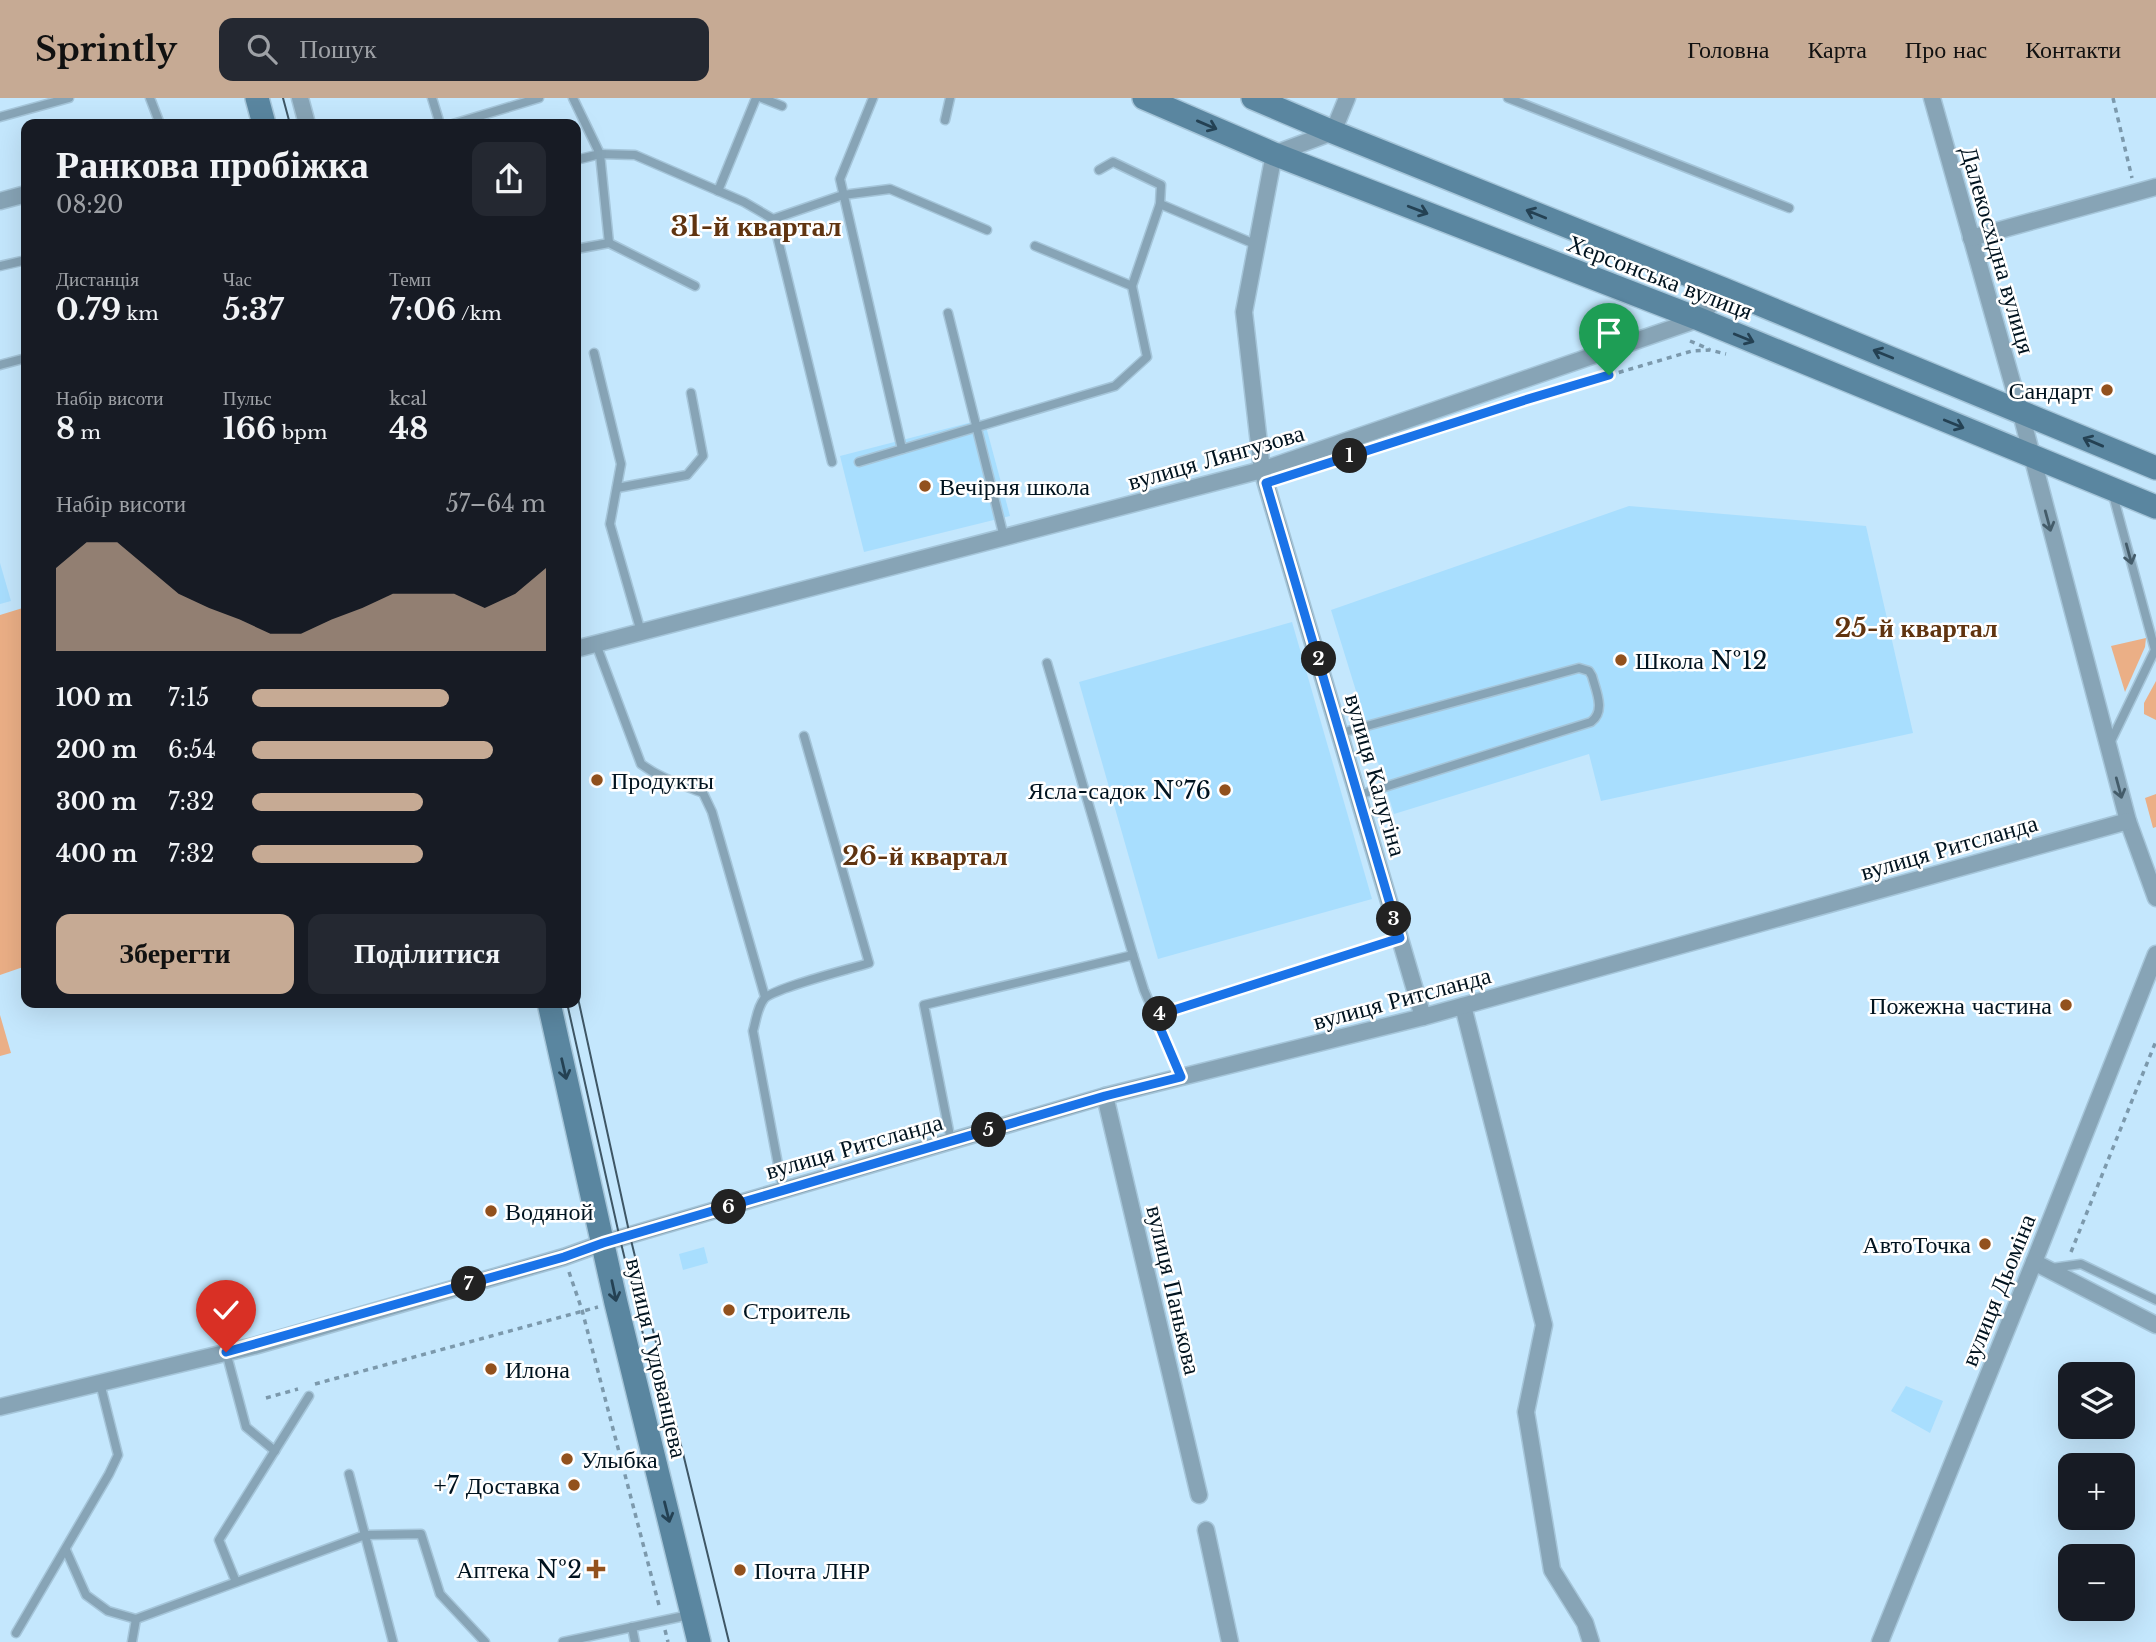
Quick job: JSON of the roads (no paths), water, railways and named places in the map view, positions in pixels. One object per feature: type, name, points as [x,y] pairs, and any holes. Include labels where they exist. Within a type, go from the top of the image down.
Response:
[{"type":"street","points":[[257,98],[263,119]]},
{"type":"street","points":[[300,98],[306,119]]},
{"type":"street","name":"Херсонська вулиця","points":[[1144,98],[1274,154],[1699,319],[2156,507]]},
{"type":"street","name":"Херсонська вулиця","points":[[1253,98],[2020,410],[2156,468]]},
{"type":"street","points":[[1274,154],[1333,132],[1347,98]]},
{"type":"street","name":"Далекосхідна вулиця","points":[[1933,98],[2020,410],[2128,821],[2156,898]]},
{"type":"street","name":"вулиця Калугіна","points":[[1274,154],[1244,312],[1262,470],[1423,1017]]},
{"type":"street","points":[[1971,237],[2156,187]]},
{"type":"street","points":[[0,201],[21,195]]},
{"type":"street","points":[[1699,319],[1723,289]]},
{"type":"street","name":"вулиця Лянгузова","points":[[581,648],[1262,470],[1699,319]]},
{"type":"street","name":"вулиця Ритсланда","points":[[0,1407],[226,1352],[564,1257],[603,1243],[1105,1096],[1423,1017],[2128,821]]},
{"type":"street","name":"вулиця Дьоміна","points":[[1880,1642],[2040,1265],[2156,954]]},
{"type":"street","points":[[1463,1006],[1544,1325],[1526,1412],[1552,1570],[1585,1623],[1591,1642]]},
{"type":"street","name":"вулиця Гудованцева","points":[[550,1008],[616,1303],[699,1642]]},
{"type":"street","name":"вулиця Панькова","points":[[1105,1096],[1199,1495]]},
{"type":"street","points":[[2040,1265],[2156,1325]]},
{"type":"street","points":[[1206,1530],[1230,1642]]},
{"type":"lane","points":[[0,117],[69,98]]},
{"type":"lane","points":[[150,98],[158,119]]},
{"type":"lane","points":[[432,98],[438,119]]},
{"type":"lane","points":[[470,119],[539,98]]},
{"type":"lane","points":[[573,98],[600,154],[609,243]]},
{"type":"lane","points":[[718,191],[756,98]]},
{"type":"lane","points":[[762,98],[782,106]]},
{"type":"lane","points":[[873,98],[840,179],[902,449]]},
{"type":"lane","points":[[945,120],[950,98]]},
{"type":"lane","points":[[1508,98],[1788,208]]},
{"type":"lane","points":[[581,159],[600,154],[635,155],[744,202],[773,219],[832,462]]},
{"type":"lane","points":[[859,463],[1115,387],[1147,357],[1132,285],[1160,204],[1161,185],[1113,162],[1099,170]]},
{"type":"lane","points":[[773,219],[843,195],[890,189],[987,230]]},
{"type":"lane","points":[[1160,204],[1257,244]]},
{"type":"lane","points":[[581,247],[609,243],[695,286]]},
{"type":"lane","points":[[1035,246],[1132,285]]},
{"type":"lane","points":[[0,267],[21,261]]},
{"type":"lane","points":[[948,313],[1004,537]]},
{"type":"lane","points":[[594,353],[621,464],[610,524],[640,632]]},
{"type":"lane","points":[[0,365],[21,359]]},
{"type":"lane","points":[[617,488],[687,475],[703,456],[691,393]]},
{"type":"lane","points":[[2108,746],[2155,650],[2112,489]]},
{"type":"lane","points":[[596,643],[642,764],[672,783],[703,793],[712,812],[765,997],[753,1031],[783,1191]]},
{"type":"lane","points":[[1047,663],[1133,955],[1181,1077]]},
{"type":"lane","points":[[1341,733],[1579,668],[1589,671],[1592,676],[1600,710],[1591,722],[1359,794]]},
{"type":"lane","points":[[765,997],[869,963],[804,736]]},
{"type":"lane","points":[[1155,1016],[1400,938]]},
{"type":"lane","points":[[951,1141],[924,1005],[1133,955]]},
{"type":"lane","points":[[2040,1265],[2081,1264],[2156,1300]]},
{"type":"lane","points":[[226,1352],[246,1427],[275,1451]]},
{"type":"lane","points":[[16,1633],[66,1550],[118,1455],[100,1383]]},
{"type":"lane","points":[[236,1582],[219,1540],[309,1396]]},
{"type":"lane","points":[[349,1474],[393,1642]]},
{"type":"lane","points":[[66,1550],[86,1595],[108,1611],[136,1619],[365,1535],[421,1534],[440,1594],[485,1642]]},
{"type":"lane","points":[[563,1642],[692,1614]]},
{"type":"lane","points":[[132,1642],[136,1619]]},
{"type":"lane","points":[[632,1627],[635,1642]]},
{"type":"tram line","points":[[283,98],[289,119]]},
{"type":"tram line","points":[[568,1008],[643,1334]]},
{"type":"tram line","points":[[580,1008],[630,1236],[729,1642]]},
{"type":"place","name":"Сандарт","points":[[2107,390]]},
{"type":"place","name":"Вечірня школа","points":[[925,486]]},
{"type":"place","name":"Школа №12","points":[[1621,660]]},
{"type":"place","name":"Продукты","points":[[597,780]]},
{"type":"place","name":"Ясла-садок №76","points":[[1225,790]]},
{"type":"place","name":"Пожежна частина","points":[[2066,1005]]},
{"type":"place","name":"Водяной","points":[[491,1211]]},
{"type":"place","name":"АвтоТочка","points":[[1985,1244]]},
{"type":"place","name":"Строитель","points":[[729,1310]]},
{"type":"place","name":"Илона","points":[[491,1369]]},
{"type":"place","name":"Улыбка","points":[[567,1459]]},
{"type":"place","name":"+7 Доставка","points":[[574,1485]]},
{"type":"place","name":"Аптека №2","points":[[596,1569]]},
{"type":"place","name":"Почта ЛНР","points":[[740,1570]]},
{"type":"district","name":"31-й квартал","points":[[756,226]]},
{"type":"district","name":"25-й квартал","points":[[1916,628]]},
{"type":"district","name":"26-й квартал","points":[[925,856]]}]
